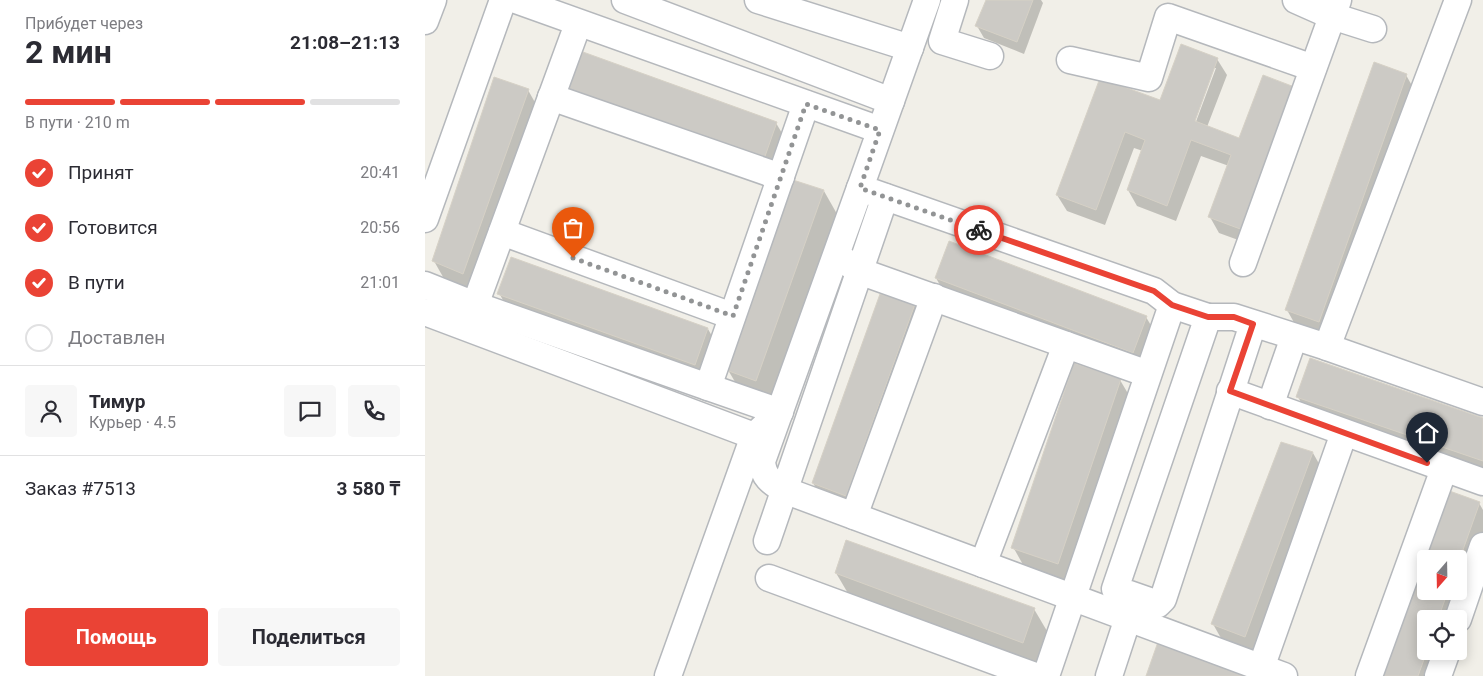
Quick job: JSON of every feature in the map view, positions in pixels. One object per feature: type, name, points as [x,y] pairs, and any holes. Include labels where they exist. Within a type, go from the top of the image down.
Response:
[{"type":"lane","points":[[425,21],[433,0]]},
{"type":"lane","points":[[425,219],[503,0]]},
{"type":"lane","points":[[516,0],[578,24],[880,130]]},
{"type":"lane","points":[[625,0],[891,101]]},
{"type":"lane","points":[[758,0],[910,48]]},
{"type":"lane","points":[[927,0],[779,412],[763,461],[763,471],[769,481],[784,490],[983,564],[1075,586],[1115,589],[1158,604],[1163,599],[1253,324]]},
{"type":"lane","points":[[955,0],[942,41],[991,56]]},
{"type":"lane","points":[[1296,0],[1335,8],[1373,29]]},
{"type":"lane","points":[[1327,347],[1458,0]]},
{"type":"lane","points":[[1243,264],[1335,8]]},
{"type":"lane","points":[[1070,60],[1149,78],[1168,17],[1313,68]]},
{"type":"lane","points":[[475,304],[578,24]]},
{"type":"lane","points":[[551,97],[781,177]]},
{"type":"lane","points":[[708,387],[806,104]]},
{"type":"lane","points":[[860,188],[1154,291],[1172,305],[1208,317],[1234,317],[1327,347],[1483,402]]},
{"type":"lane","points":[[767,541],[885,197]]},
{"type":"lane","points":[[502,232],[733,316]]},
{"type":"lane","points":[[836,255],[859,271],[1148,374]]},
{"type":"lane","points":[[425,286],[779,412]]},
{"type":"lane","points":[[854,516],[934,297]]},
{"type":"lane","points":[[1046,676],[1172,305]]},
{"type":"lane","points":[[425,312],[753,436]]},
{"type":"lane","points":[[1115,589],[1208,317]]},
{"type":"lane","points":[[1270,406],[1294,337]]},
{"type":"lane","points":[[983,564],[1066,345]]},
{"type":"lane","points":[[1230,391],[1483,482]]},
{"type":"lane","points":[[668,676],[753,436],[779,412]]},
{"type":"lane","points":[[1075,586],[1128,618],[1272,672],[1344,433]]},
{"type":"lane","points":[[1369,676],[1444,469]]},
{"type":"lane","points":[[1461,610],[1483,546]]},
{"type":"lane","points":[[769,578],[1035,676]]},
{"type":"lane","points":[[1109,676],[1128,618]]},
{"type":"lane","points":[[1438,676],[1444,660]]},
{"type":"building","points":[[986,0],[1033,0],[1017,42],[975,26]]},
{"type":"building","points":[[1181,44],[1218,58],[1195,121],[1239,138],[1263,75],[1297,88],[1243,230],[1208,217],[1231,155],[1191,140],[1167,206],[1127,190],[1145,140],[1125,132],[1096,210],[1056,195],[1100,78],[1160,100]]},
{"type":"building","points":[[583,52],[777,122],[763,162],[566,89]]},
{"type":"building","points":[[1374,62],[1407,74],[1319,322],[1285,310]]},
{"type":"building","points":[[494,77],[529,89],[463,274],[432,261]]},
{"type":"building","points":[[793,180],[824,190],[756,381],[726,370]]},
{"type":"building","points":[[949,241],[1147,316],[1133,353],[935,278]]},
{"type":"building","points":[[511,257],[708,328],[695,365],[497,294]]},
{"type":"building","points":[[880,294],[915,304],[846,496],[812,483]]},
{"type":"building","points":[[1310,358],[1483,418],[1483,461],[1296,397]]},
{"type":"building","points":[[1074,363],[1121,379],[1058,564],[1011,548]]},
{"type":"building","points":[[1281,442],[1313,452],[1245,637],[1211,624]]},
{"type":"building","points":[[1444,489],[1480,502],[1463,550],[1422,550]]},
{"type":"building","points":[[846,540],[1035,608],[1023,643],[835,573]]},
{"type":"building","points":[[1417,564],[1417,600],[1445,600],[1441,610],[1417,610],[1417,660],[1424,660],[1418,676],[1377,676]]},
{"type":"building","points":[[1159,639],[1262,676],[1146,676]]},
{"type":"way so far","points":[[573,258],[733,316],[806,104],[880,130],[860,188],[979,230]]},
{"type":"route","points":[[979,230],[1154,291],[1172,305],[1208,317],[1234,317],[1253,324],[1230,391],[1427,463]]}]
